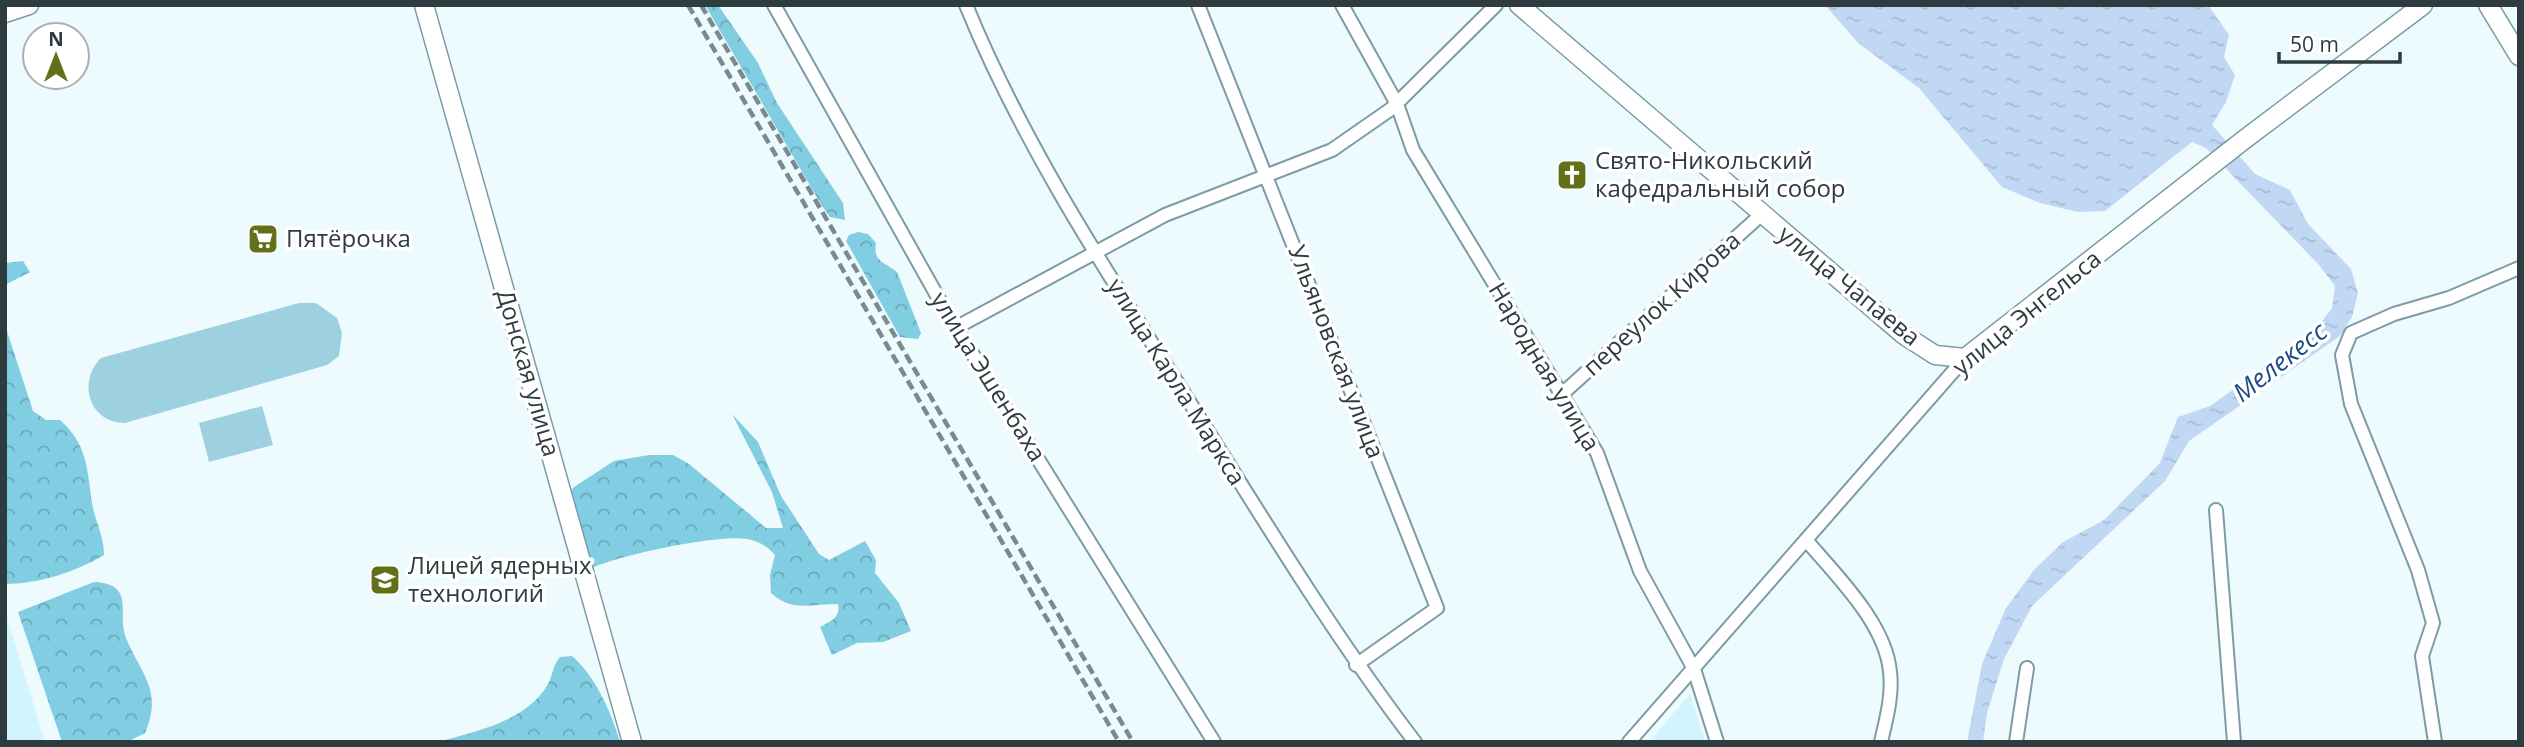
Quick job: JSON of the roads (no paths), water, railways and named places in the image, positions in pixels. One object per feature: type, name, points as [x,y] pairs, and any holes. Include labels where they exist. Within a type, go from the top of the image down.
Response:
[{"type":"street","points":[[5,13],[29,5]]},
{"type":"street","name":"Донская улица","points":[[424,5],[632,742]]},
{"type":"street","name":"улица Эшенбаха","points":[[774,5],[854,152],[957,327],[1214,742]]},
{"type":"street","name":"улица Карла Маркса","points":[[966,5],[992,70],[1095,253],[1356,665],[1415,742]]},
{"type":"street","name":"Ульяновская улица","points":[[1198,5],[1437,608],[1356,665]]},
{"type":"street","name":"Народная улица","points":[[1342,5],[1396,104],[1413,150],[1597,453],[1640,570],[1694,669],[1719,741]]},
{"type":"street","points":[[957,327],[1165,215],[1332,150],[1396,104],[1496,5]]},
{"type":"street","name":"улица Чапаева","points":[[1519,5],[1904,335],[1934,355],[1965,358]]},
{"type":"street","name":"улица Энгельса","points":[[1629,742],[1965,358],[2245,139],[2423,5]]},
{"type":"street","points":[[2488,5],[2519,56]]},
{"type":"street","name":"переулок Кирова","points":[[1562,394],[1762,214]]},
{"type":"street","points":[[2435,742],[2422,656],[2433,623],[2417,570],[2351,404],[2342,355],[2351,333],[2394,314],[2449,298],[2519,268]]},
{"type":"street","points":[[2216,510],[2234,742]]},
{"type":"street","points":[[1806,540],[1871,618],[1891,670],[1888,712],[1881,742]]},
{"type":"street","points":[[2016,742],[2027,668]]},
{"type":"water","name":"Мелекесс","points":[[1825,5],[2208,5],[2229,35],[2224,57],[2235,75],[2226,102],[2212,125],[2255,174],[2290,190],[2308,224],[2351,269],[2358,293],[2352,317],[2340,336],[2189,441],[2165,481],[2032,606],[2004,659],[1987,713],[1983,742],[1967,742],[1982,664],[2006,608],[2034,570],[2063,542],[2104,520],[2160,463],[2178,417],[2210,406],[2314,332],[2332,308],[2335,286],[2319,265],[2206,148],[2192,142],[2105,211],[2078,212],[2040,203],[2002,187],[1919,88],[1858,43]]},
{"type":"railway","points":[[688,5],[1119,742]]},
{"type":"railway","points":[[701,5],[1133,742]]},
{"type":"place","name":"Свято-Никольский кафедральный собор","points":[[1572,175]]},
{"type":"place","name":"Пятёрочка","points":[[263,239]]},
{"type":"place","name":"Лицей ядерных технологий","points":[[385,580]]}]
